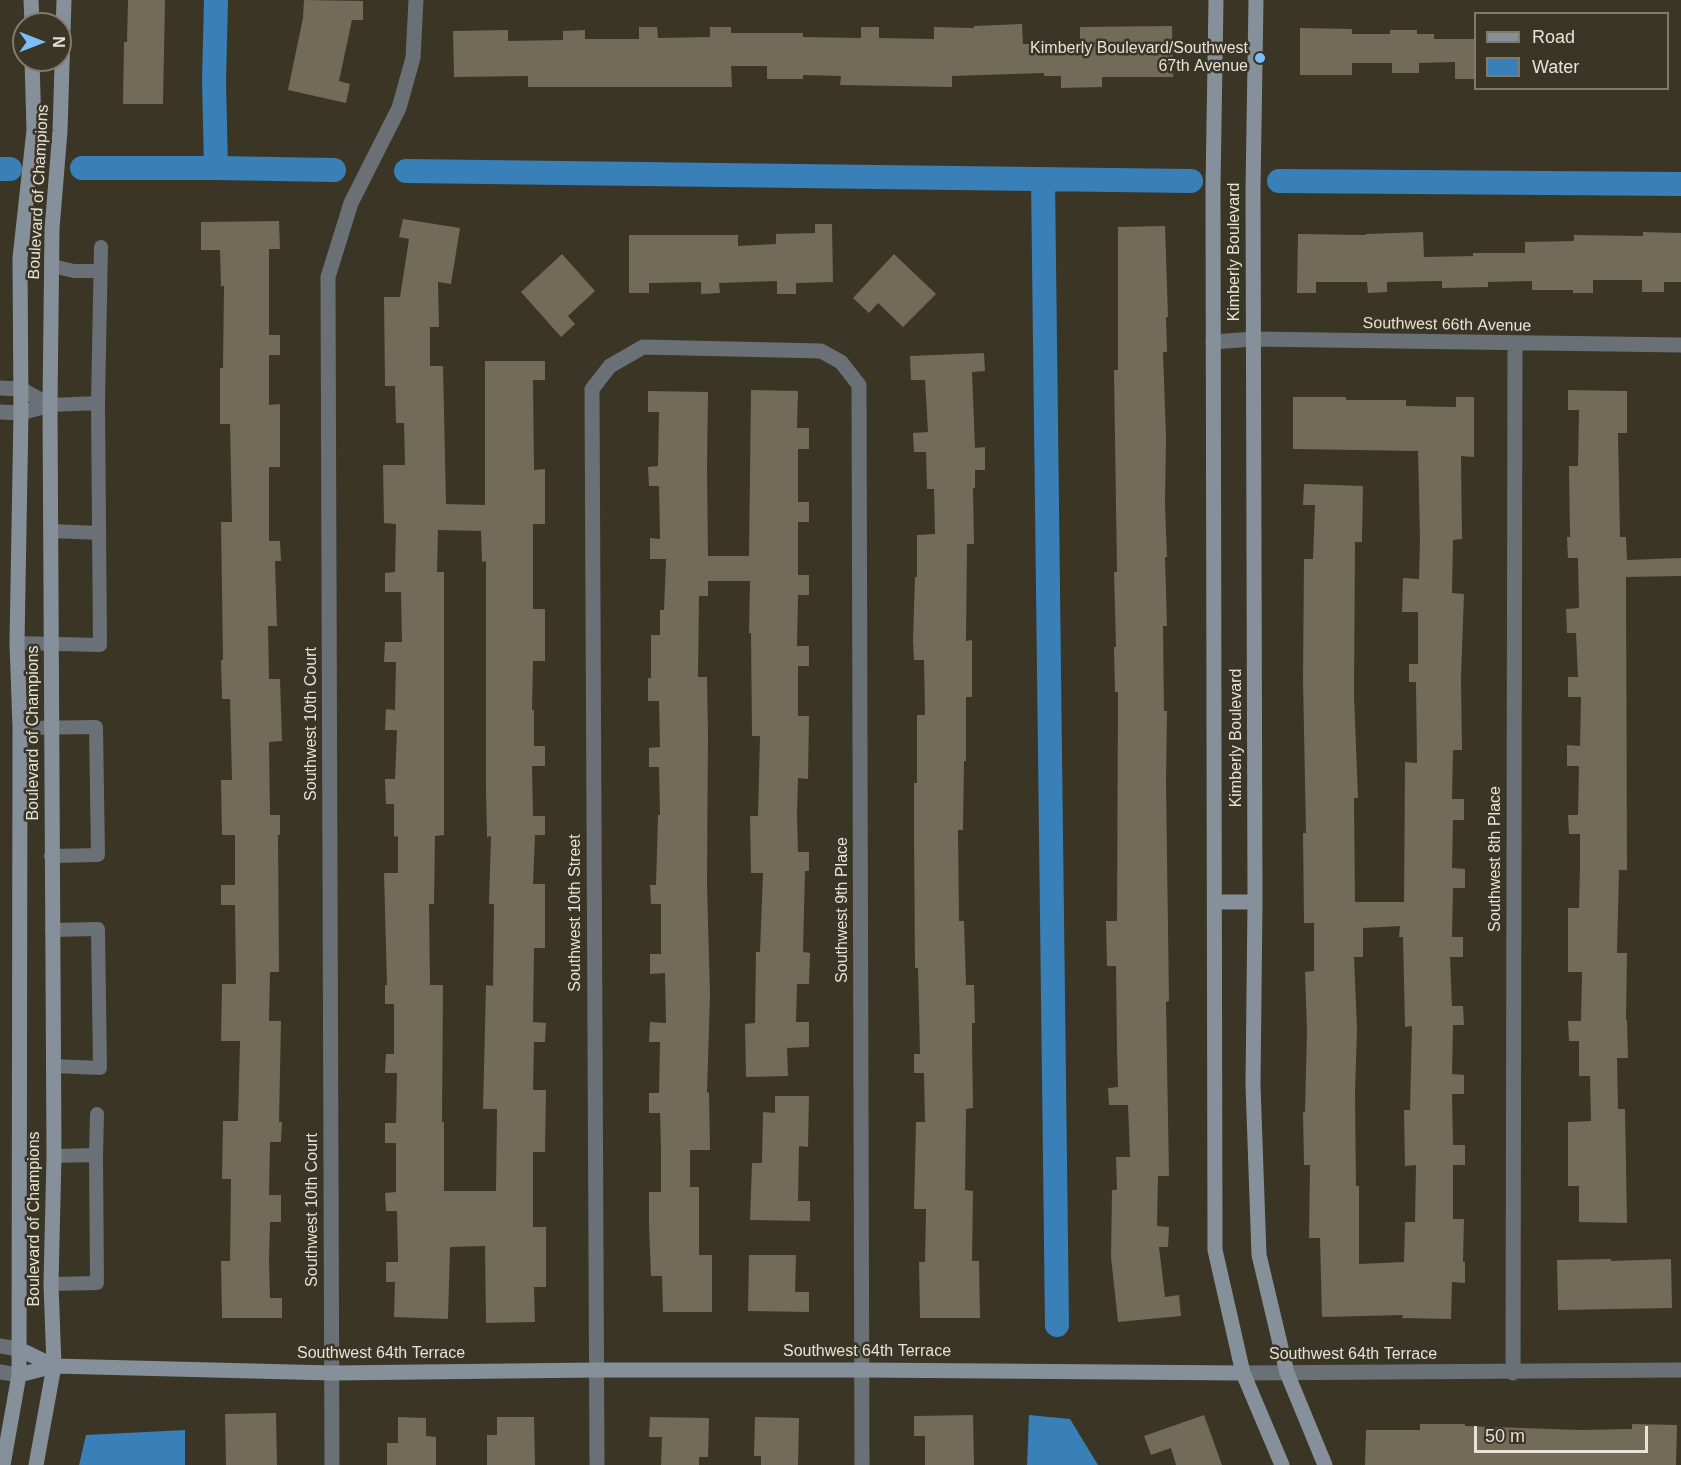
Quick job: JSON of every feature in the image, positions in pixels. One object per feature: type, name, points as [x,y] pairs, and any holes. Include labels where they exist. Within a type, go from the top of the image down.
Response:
[{"type":"street","name":"Boulevard of Champions","points":[[36,1465],[54,1366],[51,1284],[54,1156],[50,405],[52,229],[60,131],[64,0]]},
{"type":"street","name":"Southwest 10th Court","points":[[332,1465],[328,278],[351,203],[399,108],[413,58],[416,0]]},
{"type":"street","name":"Kimberly Boulevard","points":[[1216,0],[1213,342],[1215,1250],[1243,1373],[1282,1465]]},
{"type":"street","name":"Kimberly Boulevard","points":[[1256,0],[1253,189],[1255,902],[1253,1085],[1259,1255],[1287,1373],[1325,1465]]},
{"type":"street","name":"Boulevard of Champions","points":[[3,1465],[19,1375],[20,728],[17,643],[21,413],[20,258],[33,130],[32,72]]},
{"type":"street","points":[[28,181],[56,182]]},
{"type":"street","name":"Southwest 66th Avenue","points":[[1213,342],[1253,339],[1681,345]]},
{"type":"street","name":"Southwest 8th Place","points":[[1514,1373],[1515,344]]},
{"type":"street","name":"Southwest 9th Place","points":[[610,366],[643,347],[821,351],[842,362],[859,385],[862,1465]]},
{"type":"street","name":"Southwest 10th Street","points":[[597,1465],[592,389],[610,366]]},
{"type":"street","points":[[0,388],[21,389],[50,405]]},
{"type":"street","points":[[0,412],[21,413],[50,405]]},
{"type":"street","points":[[1215,902],[1255,902]]},
{"type":"street","points":[[0,1346],[19,1349]]},
{"type":"street","name":"Southwest 64th Terrace","points":[[19,1349],[54,1366]]},
{"type":"street","name":"Southwest 64th Terrace","points":[[19,1375],[54,1366],[332,1373],[862,1370],[1514,1373],[1681,1370]]},
{"type":"street","points":[[0,1372],[19,1375]]},
{"type":"lane","points":[[17,643],[100,645],[98,403],[101,247]]},
{"type":"lane","points":[[52,266],[74,271],[100,271]]},
{"type":"lane","points":[[50,405],[98,403]]},
{"type":"lane","points":[[51,531],[99,533]]},
{"type":"lane","points":[[20,728],[96,727],[98,855],[51,856]]},
{"type":"lane","points":[[52,930],[98,929],[100,1068],[53,1066]]},
{"type":"lane","points":[[51,1284],[97,1283],[97,1114]]},
{"type":"lane","points":[[54,1156],[96,1155]]},
{"type":"water","points":[[1029,1415],[1070,1419],[1098,1465],[1027,1465]]},
{"type":"water","points":[[185,1430],[185,1465],[79,1465],[86,1435]]},
{"type":"building","points":[[128,0],[165,0],[163,104],[123,104],[124,42],[127,42]]},
{"type":"building","points":[[304,0],[363,1],[363,20],[352,20],[339,81],[350,84],[346,103],[288,90],[303,18]]},
{"type":"building","points":[[1022,24],[1023,44],[1080,43],[1080,27],[1172,26],[1173,77],[1102,77],[1102,87],[1061,88],[1061,76],[1044,76],[1044,73],[952,76],[952,87],[840,85],[841,76],[803,75],[803,79],[767,79],[767,66],[731,66],[732,87],[528,87],[528,76],[454,77],[453,31],[508,30],[508,41],[563,40],[563,31],[585,30],[585,39],[639,39],[639,27],[657,27],[658,38],[710,37],[710,27],[731,27],[731,33],[803,33],[803,37],[861,38],[861,27],[879,27],[879,38],[934,39],[934,27],[974,28],[974,26]]},
{"type":"building","points":[[1300,28],[1352,29],[1352,34],[1390,34],[1390,30],[1417,30],[1417,34],[1434,34],[1434,39],[1474,39],[1474,79],[1455,79],[1455,62],[1419,63],[1419,73],[1392,73],[1392,63],[1352,63],[1352,75],[1300,75]]},
{"type":"building","points":[[403,219],[460,228],[451,284],[438,282],[439,327],[430,327],[430,366],[443,366],[446,504],[485,505],[485,361],[545,361],[545,380],[533,380],[534,470],[545,469],[545,524],[533,524],[533,609],[545,609],[545,661],[533,661],[532,710],[534,710],[534,746],[545,746],[545,766],[532,766],[533,816],[545,816],[545,835],[535,835],[533,884],[545,884],[545,948],[534,948],[533,1022],[546,1023],[545,1042],[534,1042],[533,1090],[546,1090],[545,1152],[533,1152],[533,1227],[546,1227],[546,1287],[534,1287],[535,1322],[486,1323],[485,1246],[450,1247],[448,1319],[394,1317],[395,1282],[386,1282],[386,1262],[398,1262],[397,1211],[386,1211],[385,1193],[396,1192],[396,1143],[385,1143],[385,1123],[396,1123],[397,1073],[385,1073],[386,1054],[394,1054],[394,1004],[385,1004],[385,985],[387,985],[384,873],[398,873],[398,836],[394,837],[394,804],[386,804],[385,779],[395,779],[397,730],[385,730],[386,709],[395,710],[396,662],[384,662],[385,642],[402,642],[401,592],[385,592],[385,573],[395,572],[396,524],[384,523],[383,465],[405,465],[404,423],[396,423],[395,386],[385,386],[384,297],[400,297],[409,239],[399,237]],"holes":[[[438,530],[481,531],[482,562],[486,561],[486,790],[487,837],[491,836],[489,904],[494,904],[493,986],[486,985],[483,1109],[497,1109],[496,1191],[444,1191],[443,985],[430,985],[429,904],[434,904],[435,836],[444,835],[444,572],[437,572]]]},
{"type":"building","points":[[279,221],[280,249],[269,249],[269,335],[280,335],[280,355],[269,355],[269,405],[280,404],[280,467],[269,467],[269,541],[280,541],[281,561],[275,561],[277,626],[268,626],[269,679],[280,679],[282,741],[269,742],[270,815],[280,815],[280,835],[278,835],[279,972],[270,972],[269,1021],[281,1021],[279,1122],[282,1122],[281,1142],[270,1142],[269,1195],[281,1195],[281,1222],[270,1222],[269,1261],[270,1298],[282,1298],[282,1318],[222,1318],[221,1261],[230,1261],[231,1179],[222,1179],[223,1121],[238,1121],[240,1041],[221,1041],[222,984],[236,984],[235,905],[221,905],[221,885],[235,885],[235,835],[222,835],[221,780],[232,780],[230,699],[222,699],[221,522],[232,522],[230,424],[220,424],[224,286],[221,286],[220,250],[201,250],[201,222]]},
{"type":"building","points":[[815,224],[832,224],[833,282],[796,283],[796,294],[777,294],[777,281],[719,283],[720,293],[701,294],[701,282],[649,283],[649,293],[629,293],[629,235],[738,235],[738,246],[776,244],[776,234],[815,233]]},
{"type":"building","points":[[1165,226],[1168,317],[1166,317],[1167,352],[1163,352],[1167,626],[1163,626],[1164,711],[1167,711],[1169,1001],[1166,1002],[1169,1176],[1158,1176],[1157,1226],[1169,1227],[1168,1247],[1159,1247],[1165,1297],[1179,1295],[1181,1316],[1118,1322],[1111,1257],[1112,1190],[1117,1190],[1116,1157],[1130,1157],[1128,1105],[1109,1105],[1108,1088],[1118,1087],[1116,966],[1107,966],[1106,921],[1117,921],[1118,692],[1115,692],[1114,647],[1116,647],[1114,572],[1117,572],[1114,370],[1118,370],[1118,227]]},
{"type":"building","points":[[1423,232],[1424,257],[1473,256],[1473,253],[1525,253],[1525,242],[1574,241],[1574,235],[1643,236],[1643,232],[1681,233],[1681,282],[1664,282],[1664,292],[1642,292],[1642,280],[1593,280],[1593,293],[1573,293],[1573,290],[1532,290],[1532,281],[1488,282],[1488,287],[1442,288],[1442,281],[1387,282],[1387,292],[1368,293],[1367,282],[1316,282],[1316,293],[1297,293],[1298,234],[1366,235]]},
{"type":"building","points":[[562,254],[595,291],[568,316],[575,324],[561,337],[521,292]]},
{"type":"building","points":[[894,254],[936,294],[903,327],[878,303],[869,313],[853,298]]},
{"type":"building","points":[[984,353],[985,371],[972,372],[975,448],[985,447],[985,470],[975,470],[974,544],[967,544],[966,641],[972,640],[972,697],[966,697],[963,830],[958,830],[959,921],[964,921],[966,985],[974,985],[975,1023],[972,1023],[973,1108],[966,1109],[965,1190],[973,1191],[972,1261],[979,1261],[980,1318],[920,1318],[919,1262],[925,1262],[926,1209],[914,1209],[916,1122],[925,1122],[924,1073],[914,1073],[914,1054],[920,1054],[918,968],[915,968],[914,783],[917,783],[917,715],[925,715],[924,660],[914,660],[913,641],[917,535],[935,534],[934,489],[927,489],[926,452],[914,452],[913,433],[928,432],[925,380],[911,380],[910,356]]},
{"type":"building","points":[[751,390],[798,391],[797,428],[809,428],[809,449],[798,449],[798,502],[809,502],[809,522],[798,522],[798,575],[809,575],[809,595],[798,595],[797,646],[809,646],[809,666],[798,666],[798,716],[809,716],[808,779],[798,778],[797,814],[798,852],[809,852],[809,871],[805,871],[803,952],[810,953],[809,984],[797,984],[796,1022],[809,1022],[809,1047],[787,1048],[788,1076],[746,1077],[745,1024],[755,1023],[756,952],[760,952],[763,873],[751,873],[750,816],[758,816],[760,736],[752,736],[750,581],[708,581],[708,596],[699,596],[698,677],[707,677],[707,884],[710,995],[707,1093],[709,1092],[710,1150],[690,1150],[690,1187],[699,1187],[699,1255],[712,1255],[712,1312],[663,1312],[662,1276],[651,1276],[649,1224],[649,1192],[661,1192],[660,1113],[649,1113],[649,1093],[659,1093],[660,1042],[649,1042],[650,1022],[666,1023],[665,973],[650,974],[650,954],[661,954],[661,904],[651,904],[650,885],[656,885],[658,815],[660,815],[659,767],[649,767],[649,748],[660,747],[659,701],[648,701],[648,678],[651,678],[651,635],[660,635],[660,610],[664,610],[666,559],[650,559],[650,538],[660,539],[659,486],[649,486],[648,467],[658,466],[659,412],[648,412],[648,391],[708,392],[708,556],[749,556]]},
{"type":"building","points":[[1568,390],[1627,391],[1627,433],[1618,433],[1620,537],[1626,537],[1627,560],[1681,558],[1681,576],[1626,577],[1627,870],[1619,870],[1617,953],[1627,953],[1628,1058],[1617,1058],[1618,1109],[1625,1109],[1627,1223],[1579,1222],[1579,1186],[1568,1186],[1568,1122],[1591,1121],[1590,1076],[1579,1076],[1579,1041],[1569,1041],[1568,1021],[1581,1021],[1582,972],[1568,972],[1568,908],[1579,908],[1580,834],[1569,834],[1568,815],[1578,815],[1579,766],[1567,766],[1567,745],[1580,746],[1581,697],[1568,697],[1568,677],[1578,677],[1576,633],[1567,633],[1566,609],[1579,608],[1578,558],[1568,558],[1567,537],[1570,537],[1569,466],[1578,466],[1579,410],[1568,410]]},
{"type":"building","points":[[1293,397],[1406,400],[1406,406],[1456,407],[1456,397],[1474,397],[1474,457],[1461,456],[1462,539],[1453,540],[1452,593],[1464,594],[1461,678],[1462,750],[1453,750],[1452,799],[1464,799],[1464,820],[1453,820],[1452,868],[1465,869],[1465,888],[1453,888],[1452,937],[1463,937],[1463,957],[1450,957],[1452,1006],[1463,1006],[1464,1025],[1453,1025],[1452,1074],[1464,1075],[1464,1094],[1452,1094],[1453,1145],[1465,1145],[1465,1165],[1453,1165],[1453,1219],[1464,1219],[1465,1283],[1452,1282],[1451,1319],[1402,1318],[1403,1315],[1322,1317],[1320,1238],[1309,1238],[1310,1165],[1304,1165],[1303,1112],[1305,1112],[1307,1031],[1305,972],[1314,971],[1314,923],[1304,923],[1303,833],[1306,833],[1303,680],[1304,559],[1313,559],[1315,505],[1303,505],[1304,484],[1363,486],[1362,542],[1355,542],[1354,695],[1358,798],[1354,798],[1355,902],[1404,902],[1405,762],[1417,763],[1416,682],[1409,682],[1409,664],[1418,664],[1418,612],[1402,612],[1403,578],[1419,579],[1418,451],[1293,449]],"holes":[[[1400,926],[1399,937],[1403,937],[1405,1027],[1412,1026],[1410,1110],[1404,1110],[1405,1166],[1416,1165],[1415,1222],[1405,1222],[1404,1262],[1359,1264],[1359,1186],[1356,1186],[1355,1093],[1357,1029],[1354,957],[1363,957],[1363,928]]]},
{"type":"building","points":[[775,1096],[809,1096],[808,1147],[799,1146],[798,1201],[810,1201],[810,1221],[750,1220],[752,1163],[762,1163],[763,1112],[775,1113]]},
{"type":"building","points":[[749,1255],[796,1255],[795,1292],[809,1292],[809,1312],[748,1311]]},
{"type":"building","points":[[1611,1259],[1611,1261],[1671,1259],[1672,1308],[1558,1310],[1557,1260]]},
{"type":"building","points":[[276,1413],[277,1465],[226,1465],[225,1414]]},
{"type":"building","points":[[973,1415],[974,1465],[925,1465],[925,1436],[914,1436],[914,1416]]},
{"type":"building","points":[[1204,1415],[1222,1465],[1176,1465],[1171,1448],[1151,1455],[1144,1436]]},
{"type":"building","points":[[398,1417],[426,1418],[426,1436],[436,1437],[436,1465],[387,1465],[387,1443],[398,1443]]},
{"type":"building","points":[[497,1417],[534,1417],[535,1465],[487,1465],[487,1435],[497,1435]]},
{"type":"building","points":[[650,1417],[709,1418],[708,1457],[699,1457],[699,1465],[661,1465],[662,1437],[649,1437]]},
{"type":"building","points":[[755,1417],[799,1418],[798,1465],[761,1465],[761,1456],[754,1456]]},
{"type":"building","points":[[1420,1424],[1579,1430],[1632,1429],[1632,1424],[1677,1425],[1676,1465],[1365,1465],[1366,1430],[1420,1430]]},
{"type":"waterway","points":[[82,168],[216,168],[214,81],[216,0]]},
{"type":"waterway","points":[[216,168],[334,170]]},
{"type":"waterway","points":[[0,169],[10,169]]},
{"type":"waterway","points":[[406,171],[1191,181]]},
{"type":"waterway","points":[[1043,179],[1057,1325]]},
{"type":"waterway","points":[[1279,181],[1681,184]]},
{"type":"place","name":"Kimberly Boulevard/Southwest 67th Avenue","points":[[1260,58]]}]
